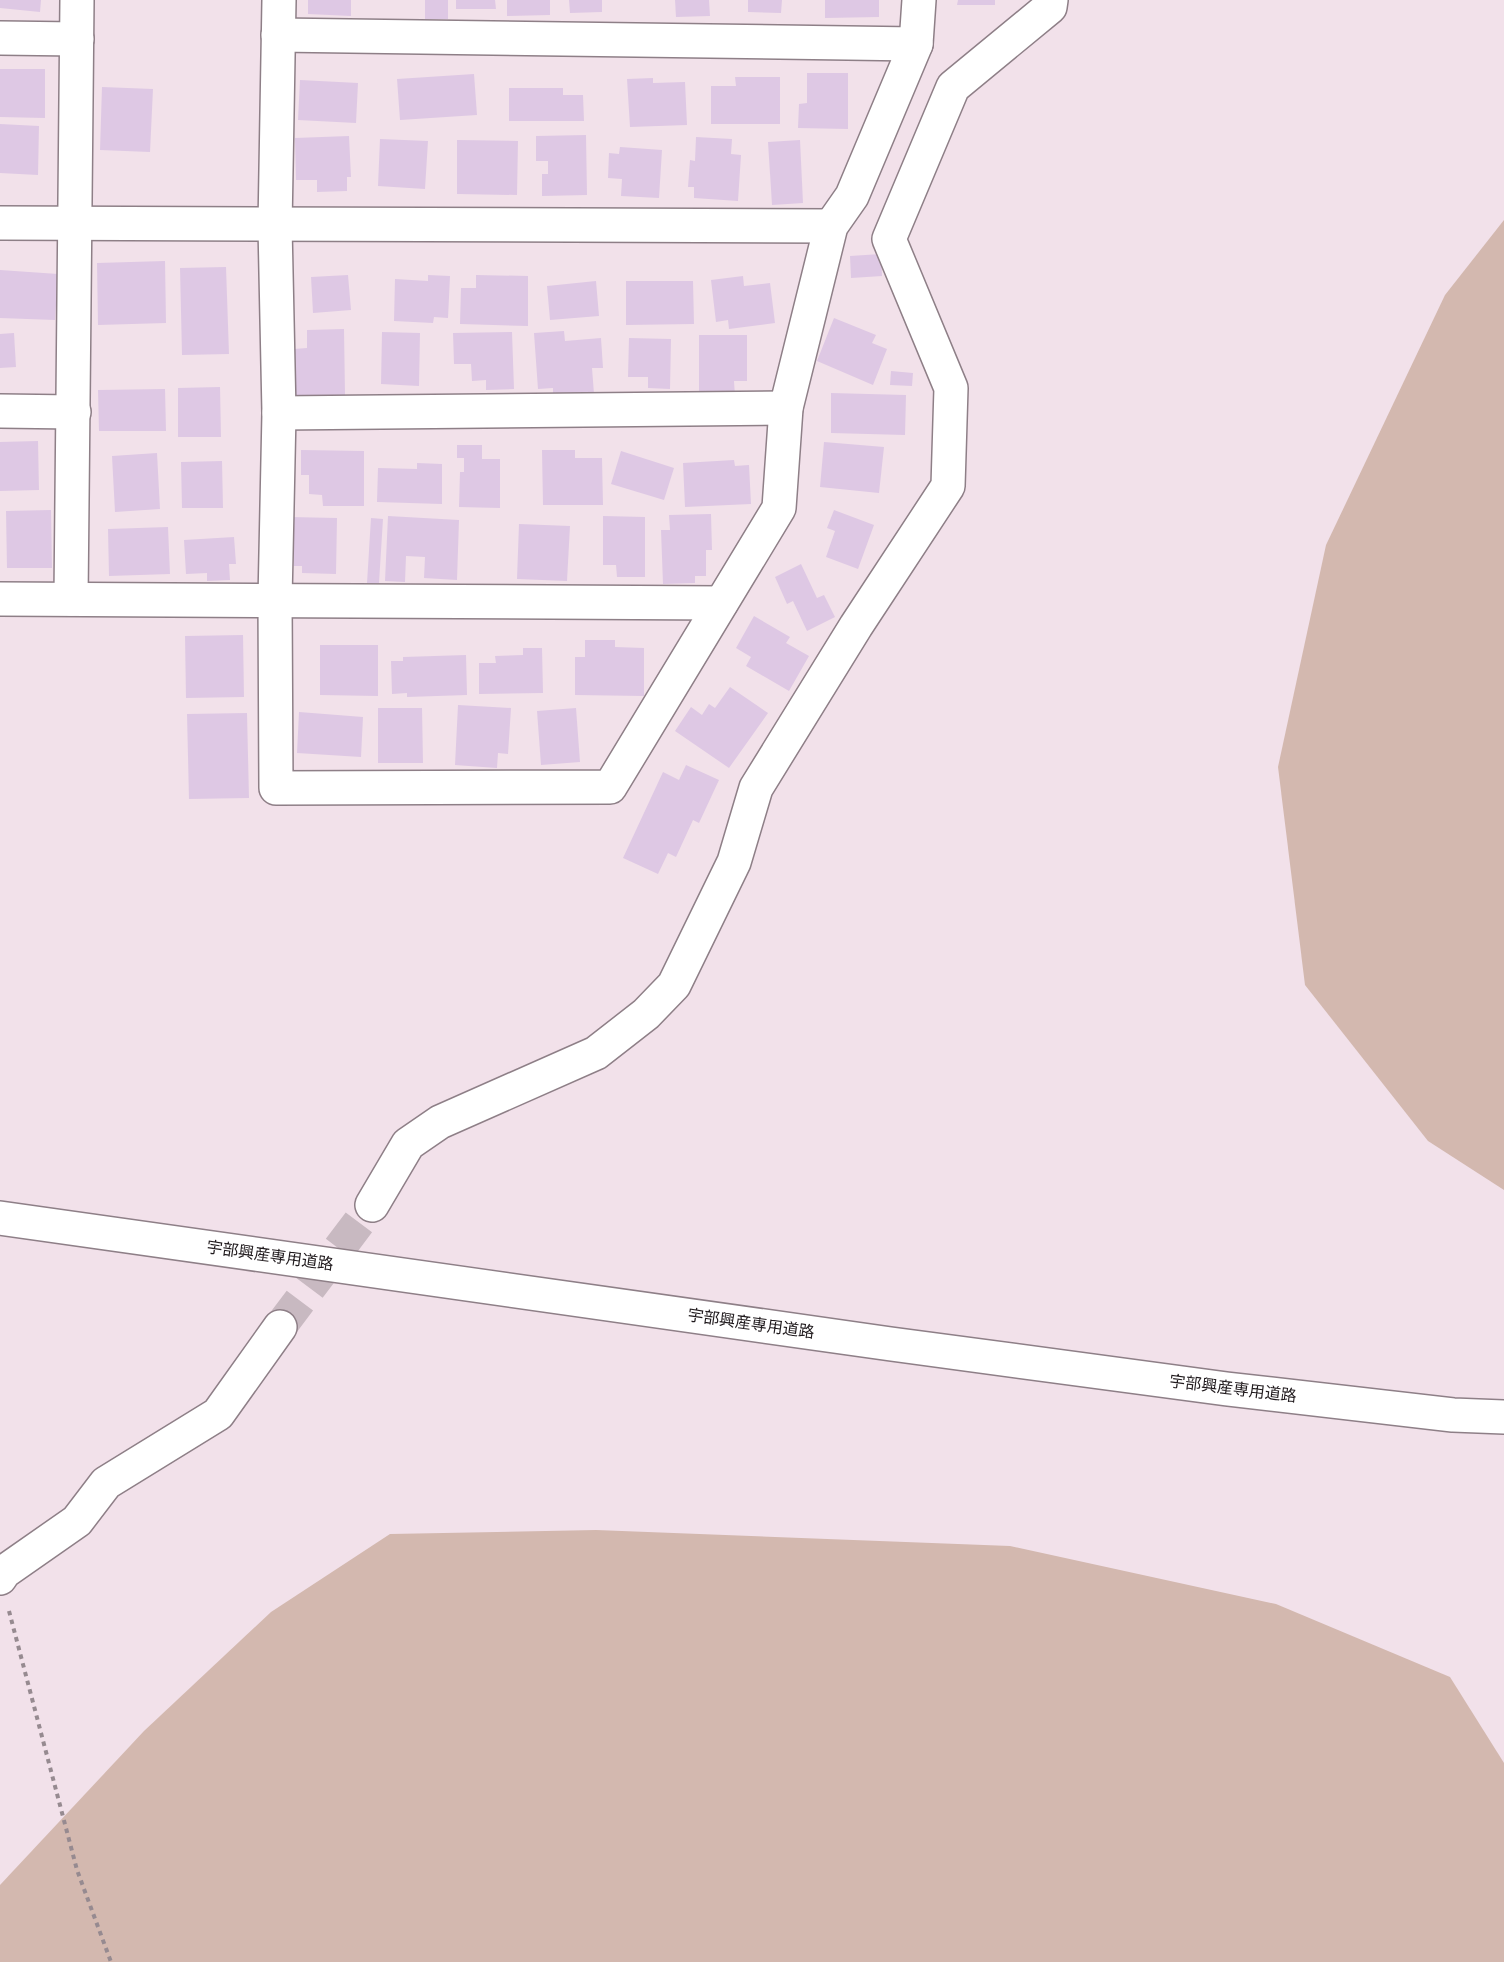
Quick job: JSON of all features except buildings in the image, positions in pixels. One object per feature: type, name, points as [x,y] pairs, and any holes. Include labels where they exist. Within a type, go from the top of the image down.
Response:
[{"type":"street","points":[[71,599],[77,0]]},
{"type":"street","points":[[279,0],[275,226],[279,413],[274,600],[276,788],[610,787],[778,508],[786,408],[831,226],[852,196],[916,44],[919,0]]},
{"type":"street","points":[[372,1205],[408,1144],[440,1122],[596,1053],[646,1014],[674,985],[734,862],[756,788],[856,626],[948,486],[951,388],[889,239],[953,87],[1050,7],[1051,0]]},
{"type":"street","points":[[279,35],[916,44]]},
{"type":"street","points":[[0,38],[77,39]]},
{"type":"street","points":[[0,223],[275,226],[831,226]]},
{"type":"street","points":[[279,413],[786,408]]},
{"type":"street","points":[[0,411],[74,412]]},
{"type":"street","points":[[0,599],[721,603]]},
{"type":"street","name":"宇部興産専用道路","points":[[0,1218],[1203,1386],[1453,1415],[1504,1417]]},
{"type":"street","points":[[2,1575],[77,1521],[106,1483],[218,1414],[279,1327]]},
{"type":"path","points":[[2,1575],[11,1621],[77,1870],[111,1962]]},
{"type":"shaded area","points":[[1504,220],[1504,1190],[1428,1141],[1305,985],[1278,767],[1326,545],[1445,295]]},
{"type":"shaded area","points":[[596,1530],[1010,1546],[1276,1604],[1450,1677],[1504,1763],[1504,1962],[0,1962],[0,1885],[144,1731],[271,1612],[390,1534]]},
{"type":"tunnel","points":[[280,1327],[372,1205]]}]
